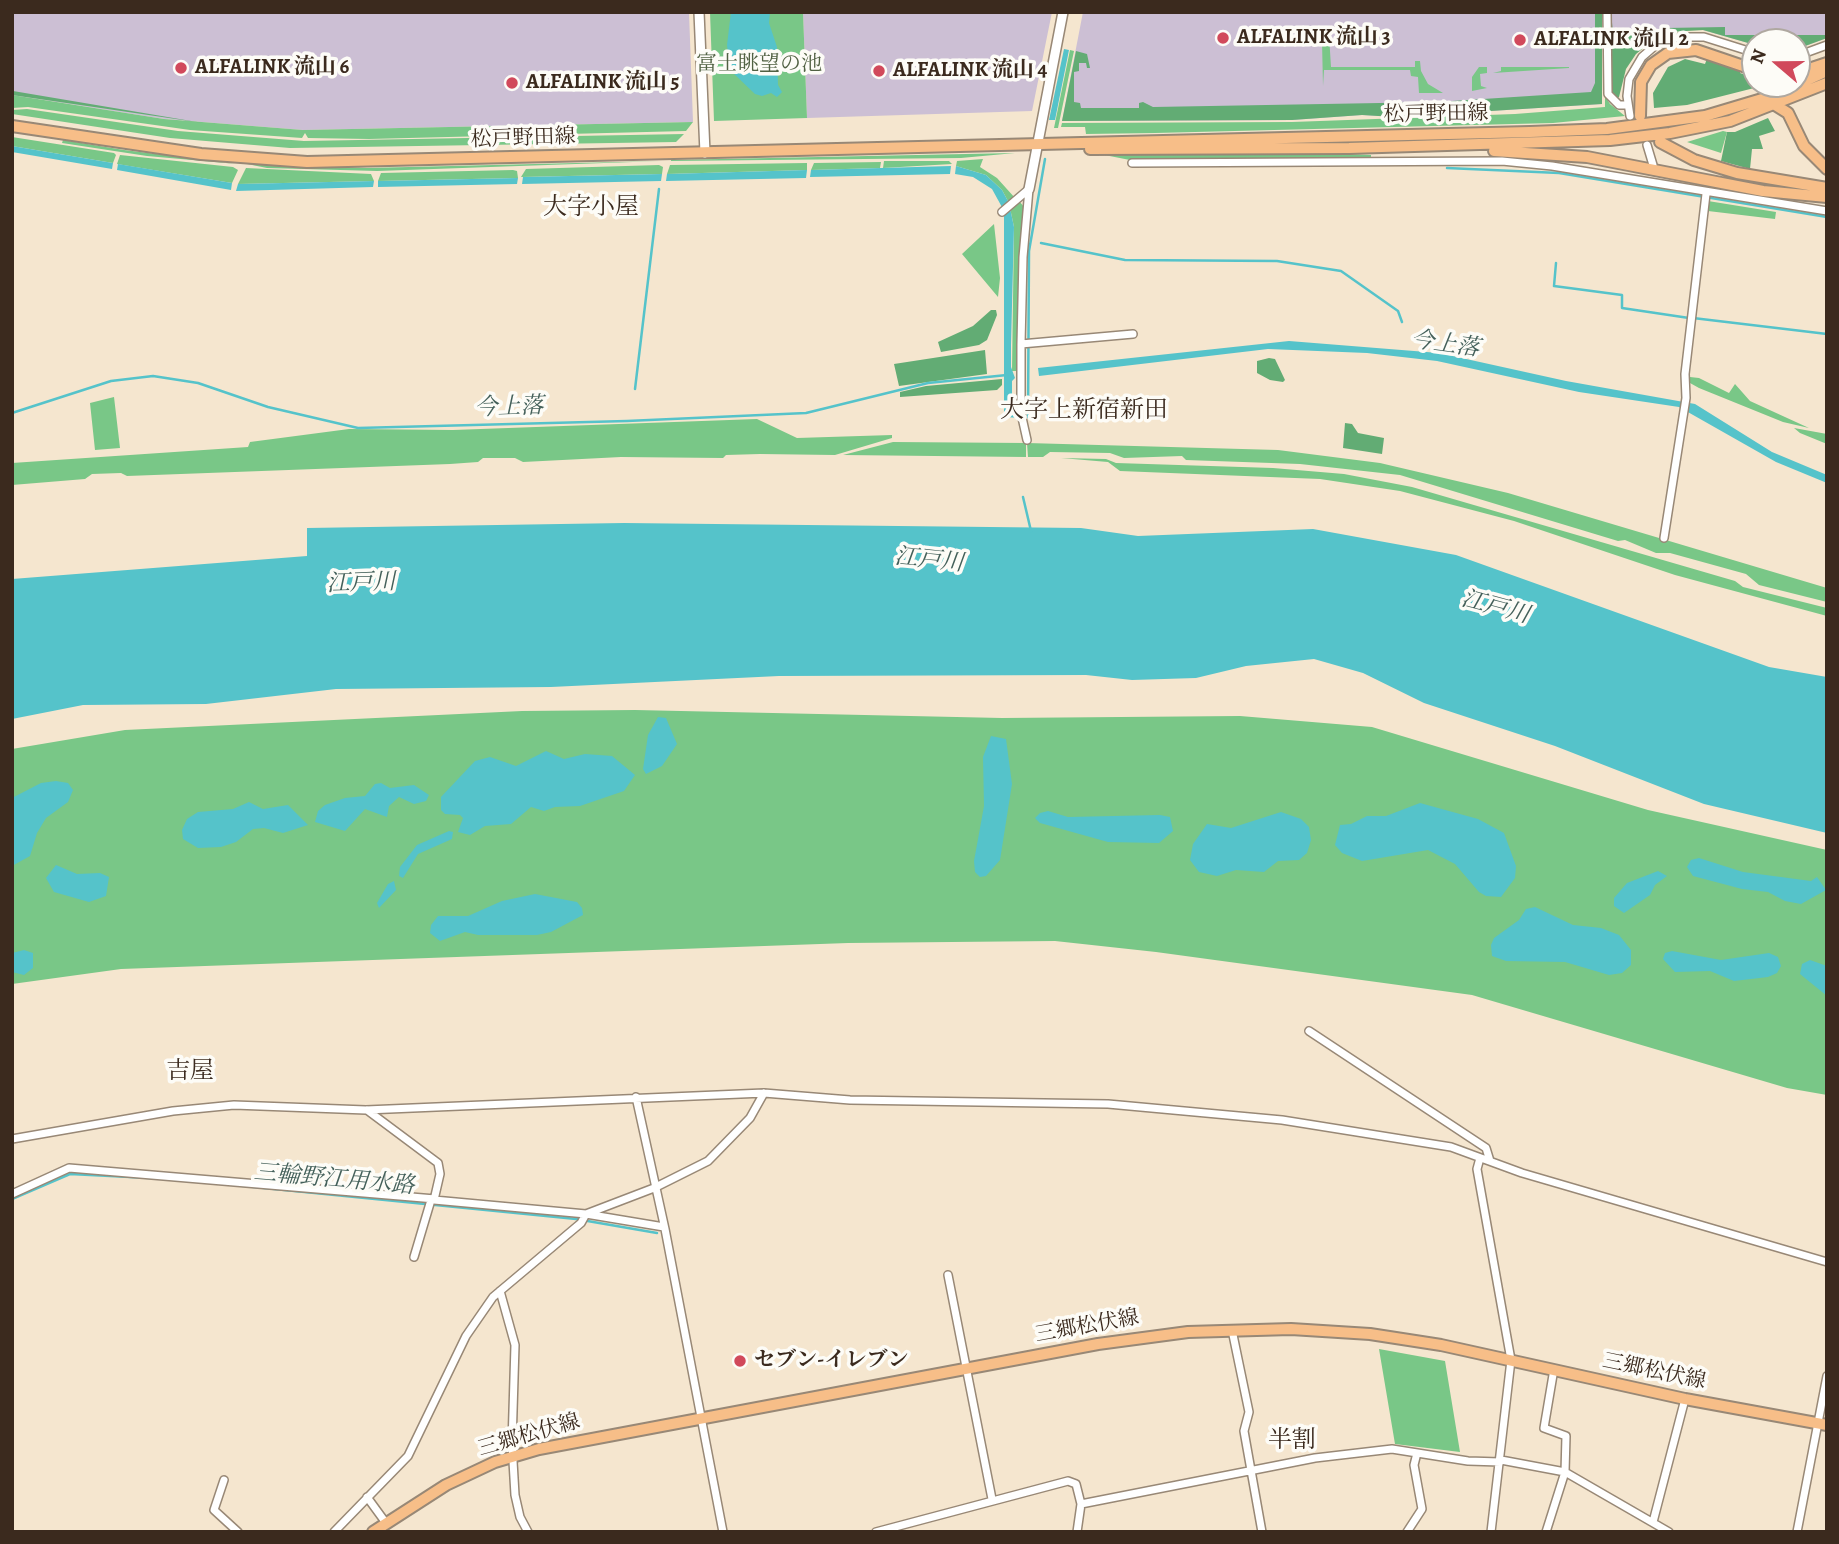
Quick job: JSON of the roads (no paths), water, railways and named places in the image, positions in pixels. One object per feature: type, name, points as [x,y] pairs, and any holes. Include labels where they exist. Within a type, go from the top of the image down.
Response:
[{"type":"main road","points":[[1635,116],[1641,82],[1651,65],[1668,53],[1696,50],[1741,65]]},
{"type":"main road","name":"松戸野田線","points":[[12,126],[201,154],[307,162],[1037,146],[1049,143],[1607,129],[1705,116],[1755,102],[1827,71]]},
{"type":"main road","name":"松戸野田線","points":[[1037,146],[1049,149],[1349,148],[1610,140],[1709,126],[1777,105],[1827,83]]},
{"type":"main road","points":[[1755,102],[1777,105],[1793,121],[1812,157],[1827,169]]},
{"type":"main road","points":[[1660,142],[1694,160],[1737,173],[1827,188]]},
{"type":"main road","points":[[1349,148],[1408,153],[1503,151],[1587,157],[1763,191],[1827,197]]},
{"type":"main road","name":"三郷松伏線","points":[[373,1532],[446,1485],[514,1456],[567,1442],[1147,1336],[1232,1330],[1370,1334],[1511,1360],[1685,1399],[1822,1424]]},
{"type":"street","points":[[699,12],[705,153]]},
{"type":"street","points":[[1027,440],[1027,429],[1021,416],[1026,344],[1023,257],[1029,190],[1063,12]]},
{"type":"street","points":[[1607,12],[1608,94],[1619,105],[1628,105]]},
{"type":"street","points":[[1635,116],[1628,105],[1627,87],[1633,70],[1647,52],[1664,41],[1688,36],[1704,37],[1741,48]]},
{"type":"street","points":[[1647,145],[1652,153],[1653,164]]},
{"type":"street","points":[[1132,163],[1502,161],[1552,166],[1649,183],[1706,197],[1827,211]]},
{"type":"street","points":[[1649,183],[1651,174]]},
{"type":"street","points":[[1002,212],[1029,190]]},
{"type":"street","points":[[1664,538],[1685,414],[1685,374],[1706,197]]},
{"type":"street","points":[[1026,344],[1133,334]]},
{"type":"street","points":[[1309,1031],[1326,1039],[1486,1148],[1490,1161]]},
{"type":"street","points":[[12,1139],[191,1108],[234,1105],[366,1110],[764,1093],[850,1100],[1037,1101],[1149,1107],[1245,1116],[1451,1147],[1718,1232],[1827,1262]]},
{"type":"street","points":[[334,1532],[408,1456],[466,1336],[500,1291],[581,1223],[586,1214],[654,1188],[708,1161],[750,1118],[764,1093]]},
{"type":"street","points":[[636,1097],[723,1532]]},
{"type":"street","points":[[366,1110],[438,1163],[441,1168],[414,1257]]},
{"type":"street","points":[[1480,1158],[1477,1169],[1511,1360],[1491,1532]]},
{"type":"street","points":[[12,1194],[69,1168],[586,1214],[664,1227]]},
{"type":"street","points":[[948,1275],[992,1499]]},
{"type":"street","points":[[500,1291],[515,1345],[512,1444],[515,1495],[520,1517],[528,1532]]},
{"type":"street","points":[[1232,1330],[1249,1412],[1244,1431],[1262,1532]]},
{"type":"street","points":[[1546,1532],[1565,1472],[1566,1436],[1544,1428],[1554,1369]]},
{"type":"street","points":[[1797,1532],[1822,1424],[1827,1376]]},
{"type":"street","points":[[1653,1522],[1685,1399]]},
{"type":"street","points":[[1081,1504],[1315,1458],[1392,1449],[1500,1461],[1565,1472],[1669,1532]]},
{"type":"street","points":[[1407,1532],[1422,1509],[1414,1465],[1417,1453]]},
{"type":"street","points":[[224,1480],[214,1510],[238,1532]]},
{"type":"street","points":[[876,1532],[992,1499],[1068,1481],[1076,1484],[1081,1504],[1077,1532]]},
{"type":"street","points":[[367,1497],[386,1523]]},
{"type":"water","points":[[731,12],[770,12],[769,23],[777,47],[778,85],[782,92],[777,97],[771,93],[762,96],[755,94],[730,70],[727,45]]},
{"type":"water","points":[[1064,49],[1069,50],[1055,120],[1049,120]]},
{"type":"water","points":[[12,146],[113,163],[112,169],[12,152]]},
{"type":"water","points":[[118,164],[232,183],[231,190],[117,170]]},
{"type":"water","points":[[951,166],[950,174],[810,177],[811,170]]},
{"type":"water","points":[[956,166],[986,175],[1002,190],[1009,203],[1003,209],[992,189],[973,177],[955,174]]},
{"type":"water","points":[[807,170],[806,178],[666,181],[667,174]]},
{"type":"water","points":[[662,174],[661,181],[522,184],[523,177]]},
{"type":"water","points":[[518,178],[517,184],[378,187],[378,181]]},
{"type":"water","points":[[374,181],[373,187],[236,191],[238,184]]},
{"type":"water","points":[[1010,208],[1014,227],[1011,367],[1015,378],[1012,381],[1012,414],[1004,413],[1004,213]]},
{"type":"water","points":[[1289,341],[1439,353],[1566,381],[1695,404],[1772,452],[1827,475],[1827,483],[1776,462],[1679,407],[1579,392],[1437,361],[1367,353],[1268,349],[1039,376],[1038,368]]},
{"type":"water","name":"江戸川","points":[[624,523],[1081,528],[1138,536],[1313,529],[1456,555],[1769,667],[1827,677],[1827,833],[1704,804],[1555,746],[1424,703],[1363,673],[1314,659],[1246,666],[1196,678],[1132,680],[1086,675],[779,676],[551,687],[336,689],[206,704],[83,705],[12,719],[12,579],[307,556],[307,528]]},
{"type":"water","points":[[658,717],[666,718],[677,744],[662,766],[646,774],[643,769],[648,735]]},
{"type":"water","points":[[991,736],[1006,739],[1012,784],[1000,860],[986,876],[980,877],[975,872],[974,861],[984,806],[983,757]]},
{"type":"water","points":[[546,751],[564,759],[585,754],[612,756],[635,775],[624,791],[580,806],[555,807],[544,811],[531,807],[511,824],[485,826],[470,835],[458,832],[463,818],[460,815],[445,814],[441,810],[441,797],[475,761],[490,757],[516,766]]},
{"type":"water","points":[[41,783],[68,783],[73,790],[68,802],[46,818],[37,833],[30,856],[12,866],[12,798]]},
{"type":"water","points":[[381,783],[390,788],[414,785],[429,795],[426,801],[414,804],[399,797],[389,806],[387,817],[365,809],[345,831],[315,822],[318,811],[325,805],[345,798],[365,796],[375,784]]},
{"type":"water","points":[[249,802],[263,809],[288,805],[308,825],[283,833],[264,828],[253,829],[236,842],[221,847],[198,848],[183,839],[182,830],[187,819],[198,812],[233,809]]},
{"type":"water","points":[[1420,803],[1478,819],[1504,833],[1516,866],[1515,878],[1501,897],[1486,896],[1479,892],[1455,864],[1428,850],[1362,861],[1342,853],[1335,845],[1340,825],[1351,824],[1367,816],[1386,816]]},
{"type":"water","points":[[1048,811],[1068,817],[1160,815],[1170,817],[1173,831],[1159,843],[1108,842],[1040,823],[1035,818]]},
{"type":"water","points":[[1281,812],[1301,819],[1309,827],[1311,840],[1307,853],[1299,860],[1278,861],[1264,872],[1236,870],[1217,876],[1199,872],[1190,860],[1193,844],[1207,824],[1231,828]]},
{"type":"water","points":[[449,831],[453,832],[452,839],[418,854],[403,878],[399,876],[400,867],[417,845]]},
{"type":"water","points":[[1699,858],[1743,872],[1811,881],[1817,877],[1826,890],[1801,904],[1785,901],[1768,892],[1742,889],[1693,876],[1687,867],[1691,860]]},
{"type":"water","points":[[56,865],[77,874],[100,873],[109,877],[106,896],[89,902],[54,892],[46,878]]},
{"type":"water","points":[[1658,871],[1667,876],[1655,885],[1650,895],[1624,913],[1614,906],[1614,898],[1627,883]]},
{"type":"water","points":[[394,881],[396,890],[379,908],[377,903],[388,884]]},
{"type":"water","points":[[535,894],[577,902],[583,915],[551,932],[537,935],[478,935],[465,932],[440,941],[430,933],[431,925],[438,916],[468,916],[502,901]]},
{"type":"water","points":[[1535,907],[1573,925],[1601,928],[1619,935],[1631,950],[1631,965],[1622,973],[1609,975],[1565,962],[1506,961],[1492,956],[1491,945],[1494,938],[1519,920],[1526,909]]},
{"type":"water","points":[[24,950],[33,953],[33,968],[24,975],[12,972],[12,953]]},
{"type":"water","points":[[1672,951],[1721,960],[1769,953],[1778,957],[1781,966],[1777,973],[1768,977],[1734,981],[1710,971],[1675,972],[1663,959],[1665,953]]},
{"type":"water","points":[[1810,960],[1827,966],[1827,996],[1800,974],[1802,964]]},
{"type":"waterway","points":[[1008,410],[1008,416],[1028,417],[1029,251],[1045,159]]},
{"type":"waterway","points":[[1447,168],[1559,173],[1827,217]]},
{"type":"waterway","points":[[635,389],[659,189]]},
{"type":"waterway","points":[[1041,243],[1125,260],[1277,261],[1341,271],[1398,311],[1402,322]]},
{"type":"waterway","points":[[1556,263],[1554,286],[1622,295],[1622,308],[1689,318]]},
{"type":"waterway","points":[[1693,318],[1827,334]]},
{"type":"waterway","name":"今上落","points":[[12,413],[111,381],[153,376],[198,383],[268,407],[358,428],[806,413],[928,383],[1007,375]]},
{"type":"waterway","points":[[1023,497],[1031,531]]},
{"type":"waterway","name":"三輪野江用水路","points":[[12,1199],[70,1174],[150,1178]]},
{"type":"waterway","name":"三輪野江用水路","points":[[234,1185],[576,1219],[657,1233]]},
{"type":"place","name":"ALFALINK 流山 3","points":[[1223,38]]},
{"type":"place","name":"ALFALINK 流山 2","points":[[1520,40]]},
{"type":"place","name":"ALFALINK 流山 6","points":[[181,68]]},
{"type":"place","name":"ALFALINK 流山 4","points":[[879,71]]},
{"type":"place","name":"ALFALINK 流山 5","points":[[512,83]]},
{"type":"place","name":"セブン-イレブン","points":[[740,1361]]},
{"type":"district","name":"大字小屋","points":[[591,208]]},
{"type":"district","name":"大字上新宿新田","points":[[1084,411]]},
{"type":"district","name":"吉屋","points":[[190,1072]]},
{"type":"district","name":"半割","points":[[1292,1441]]},
{"type":"park label","name":"富士眺望の池","points":[[759,65]]}]
